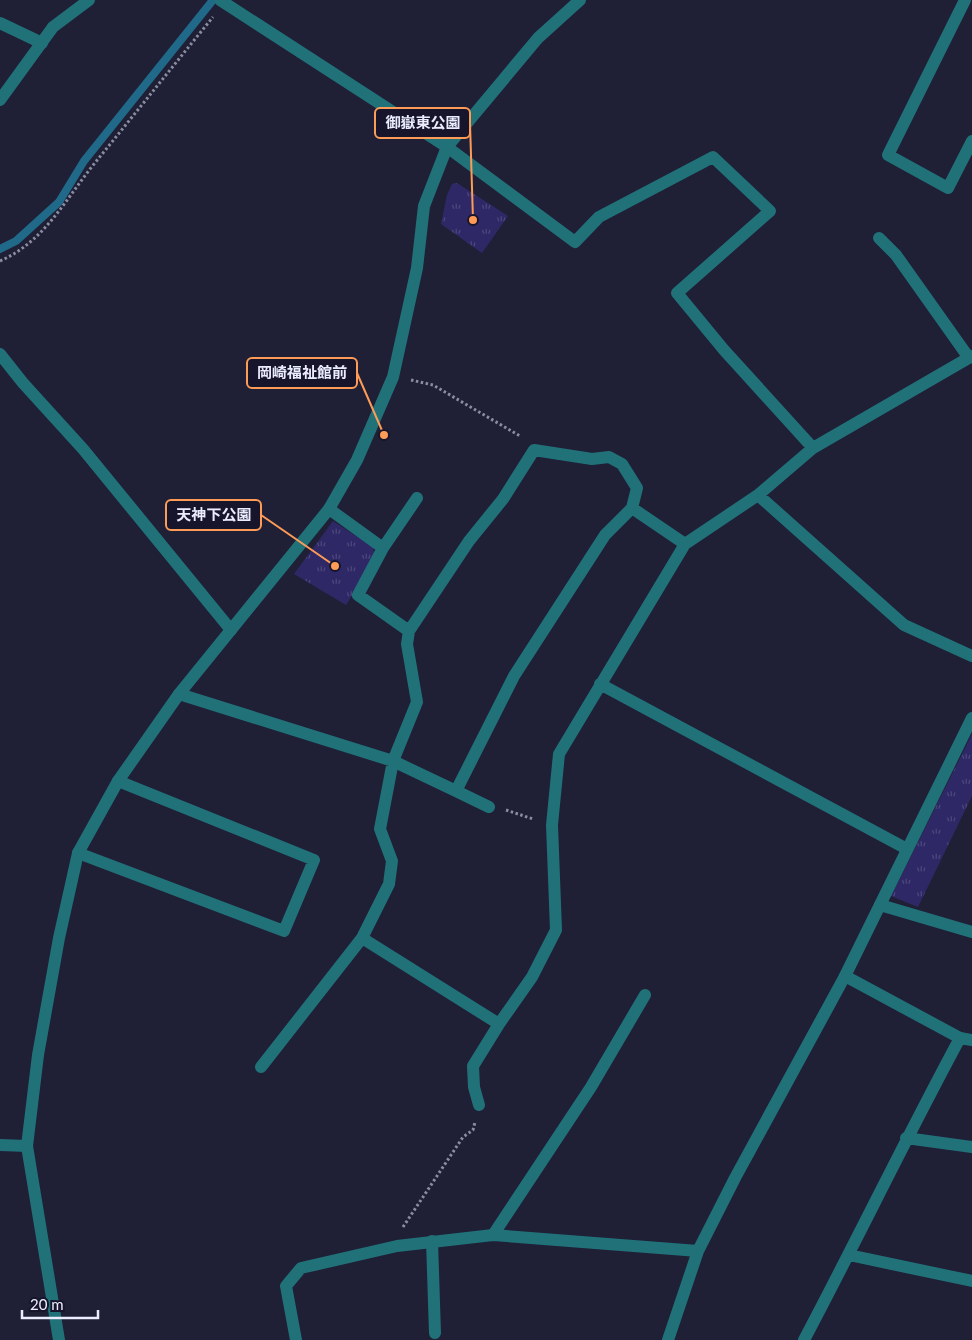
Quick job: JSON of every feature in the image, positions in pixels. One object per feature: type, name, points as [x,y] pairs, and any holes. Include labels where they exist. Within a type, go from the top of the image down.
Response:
[{"type":"street","points":[[0,100],[53,27],[89,0]]},
{"type":"street","points":[[59,1340],[27,1146],[38,1055],[59,938],[78,853],[118,781],[179,694],[329,509],[357,460],[393,377],[417,268],[424,206],[446,147],[538,38],[580,0]]},
{"type":"street","points":[[965,0],[888,155],[948,188],[972,141]]},
{"type":"street","points":[[222,1],[446,147],[575,242],[599,218],[713,157],[770,211],[677,293],[724,350],[813,448]]},
{"type":"street","points":[[0,23],[42,43]]},
{"type":"street","points":[[479,1105],[474,1087],[473,1066],[499,1024],[532,977],[556,930],[552,825],[559,754],[685,544],[758,495],[813,448],[971,357],[896,255],[879,238]]},
{"type":"street","points":[[0,354],[23,383],[83,448],[231,630]]},
{"type":"street","points":[[261,1067],[362,938],[389,884],[392,861],[380,829],[393,761],[417,702],[407,644],[409,631],[469,540],[503,499],[534,450],[592,459],[609,457],[622,464],[638,488],[632,508],[605,535],[514,676],[456,791]]},
{"type":"street","points":[[758,495],[904,625],[972,656]]},
{"type":"street","points":[[409,631],[358,595],[383,548],[417,498]]},
{"type":"street","points":[[632,508],[685,544]]},
{"type":"street","points":[[329,509],[383,548]]},
{"type":"street","points":[[600,684],[907,849]]},
{"type":"street","points":[[179,694],[393,761],[488,806]]},
{"type":"street","points":[[669,1340],[698,1251],[735,1178],[845,976],[972,718]]},
{"type":"street","points":[[78,853],[284,931],[314,860],[118,781]]},
{"type":"street","points":[[880,905],[972,932]]},
{"type":"street","points":[[362,938],[499,1024]]},
{"type":"street","points":[[804,1340],[849,1255],[906,1138],[966,1039],[845,976]]},
{"type":"street","points":[[493,1235],[591,1087],[645,996]]},
{"type":"street","points":[[906,1138],[972,1147]]},
{"type":"street","points":[[0,1145],[27,1146]]},
{"type":"street","points":[[296,1340],[286,1286],[301,1268],[397,1246],[493,1235],[698,1251]]},
{"type":"street","points":[[432,1242],[435,1333]]},
{"type":"street","points":[[849,1255],[972,1281]]},
{"type":"path","points":[[0,261],[15,254],[47,227],[75,187],[222,1]]},
{"type":"path","points":[[393,377],[433,385],[531,442],[534,450]]},
{"type":"path","points":[[488,806],[496,806],[552,825]]},
{"type":"path","points":[[397,1246],[399,1233],[464,1137],[474,1130],[479,1105]]},
{"type":"green space","points":[[457,183],[508,216],[482,253],[441,224],[447,195],[452,184]]},
{"type":"green space","points":[[333,521],[373,547],[375,558],[346,605],[294,574]]},
{"type":"green space","points":[[972,734],[972,796],[918,907],[891,896]]},
{"type":"waterway","points":[[0,249],[16,241],[59,202],[84,161],[213,0]]},
{"type":"place","name":"御嶽東公園","points":[[473,220]]},
{"type":"place","name":"岡崎福祉館前","points":[[384,435]]},
{"type":"place","name":"天神下公園","points":[[335,566]]}]
